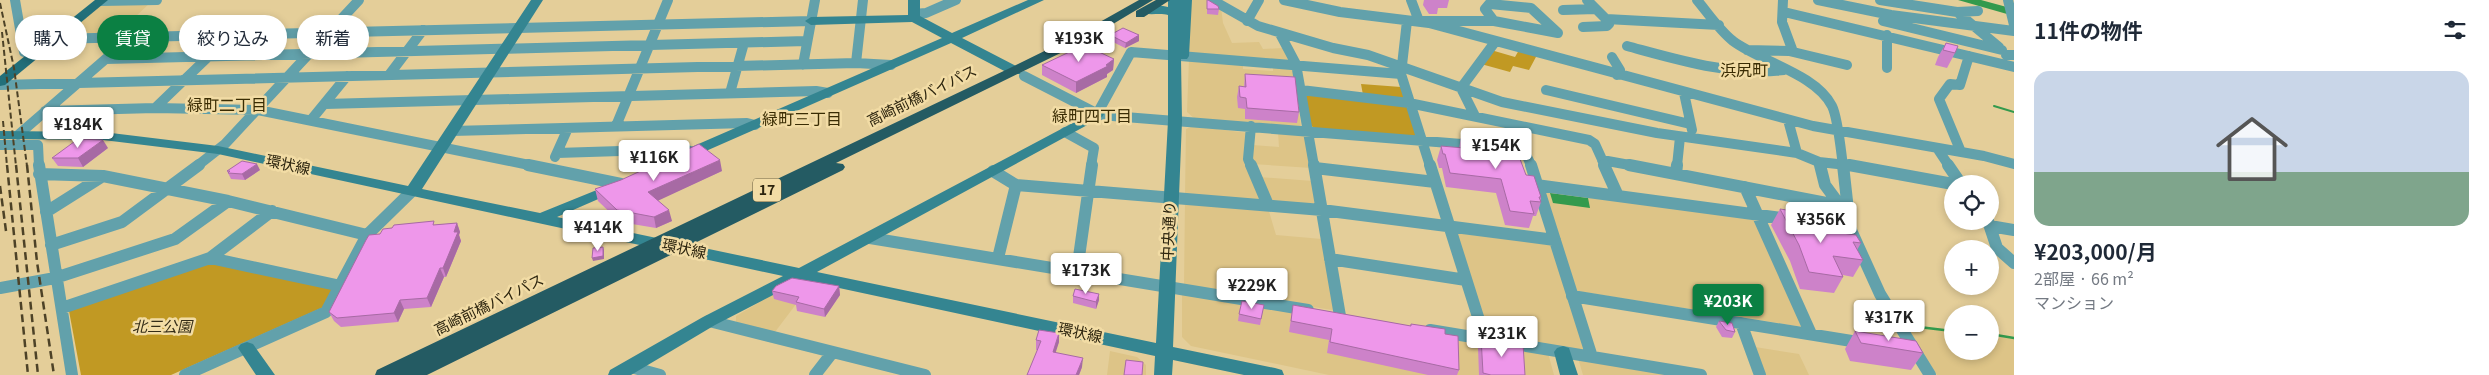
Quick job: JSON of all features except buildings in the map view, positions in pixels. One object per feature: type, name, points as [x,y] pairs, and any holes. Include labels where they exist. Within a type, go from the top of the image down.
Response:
[{"type":"highway","name":"高崎前橋バイパス","points":[[411,375],[677,247],[1019,74],[1146,5],[1164,0]]},
{"type":"highway","name":"高崎前橋バイパス","points":[[384,375],[656,243],[1019,74]]},
{"type":"main road","points":[[83,15],[101,1]]},
{"type":"main road","points":[[0,84],[29,60]]},
{"type":"street","points":[[15,0],[18,15]]},
{"type":"street","points":[[101,1],[157,0]]},
{"type":"street","points":[[344,15],[359,0]]},
{"type":"street","points":[[185,375],[326,312],[368,235],[420,182],[537,0]]},
{"type":"street","points":[[616,126],[668,0]]},
{"type":"street","points":[[802,65],[816,0]]},
{"type":"street","points":[[856,63],[863,0]]},
{"type":"street","points":[[914,0],[914,16]]},
{"type":"street","points":[[369,31],[861,19],[914,16],[956,0]]},
{"type":"street","points":[[666,164],[1038,0]]},
{"type":"street","name":"中央通り","points":[[1174,0],[1178,56]]},
{"type":"street","name":"中央通り","points":[[1163,375],[1175,87],[1186,0]]},
{"type":"street","points":[[1212,0],[1247,21],[1280,32],[1321,39],[1368,54],[1401,70],[1502,102],[1680,137],[1797,153],[1819,162],[1843,164],[1944,182]]},
{"type":"street","points":[[1247,21],[1259,0]]},
{"type":"street","points":[[1284,0],[1328,5],[1413,21],[1788,120],[1836,131],[1961,152],[2014,164]]},
{"type":"street","points":[[1411,0],[1413,21],[1401,70],[1409,103],[1485,339]]},
{"type":"street","points":[[1583,27],[1607,26],[1609,24],[1587,0]]},
{"type":"street","points":[[1696,0],[1732,40],[1747,50],[1806,80],[1828,99],[1832,106],[1848,186],[1843,205]]},
{"type":"street","points":[[1783,0],[1784,12],[1782,22],[1792,49],[1789,51]]},
{"type":"street","points":[[1818,0],[1842,10],[1872,15],[1886,14],[2014,32]]},
{"type":"street","points":[[1876,0],[1886,14]]},
{"type":"street","points":[[1880,0],[1909,2],[1957,12],[1978,11]]},
{"type":"street","points":[[1494,21],[1484,9],[1488,2],[1530,8],[1543,22],[1558,32],[1533,30],[1519,24]]},
{"type":"street","points":[[2009,3],[2013,23]]},
{"type":"street","points":[[1146,5],[1174,13]]},
{"type":"street","points":[[1830,5],[1832,22]]},
{"type":"street","points":[[1830,5],[1859,10],[2008,53]]},
{"type":"street","points":[[1563,10],[1596,10]]},
{"type":"street","points":[[1842,10],[1859,10]]},
{"type":"street","points":[[1784,12],[2012,66]]},
{"type":"street","points":[[1957,12],[2008,53],[2012,66]]},
{"type":"street","points":[[914,16],[1019,74],[1097,114],[1521,150],[1527,154],[1571,286],[1572,296],[1592,357]]},
{"type":"street","points":[[1606,19],[1719,25]]},
{"type":"street","points":[[1413,21],[1494,21],[1519,24],[1543,22]]},
{"type":"street","points":[[389,75],[423,30]]},
{"type":"street","points":[[870,238],[1335,315],[1330,259],[1296,64],[1280,32]]},
{"type":"street","points":[[1887,35],[1887,68]]},
{"type":"street","points":[[369,52],[806,41]]},
{"type":"street","points":[[1461,88],[1494,42]]},
{"type":"street","points":[[730,93],[744,43]]},
{"type":"street","points":[[1627,46],[1660,53],[1677,61],[1716,67],[1774,72],[1784,70]]},
{"type":"street","points":[[1747,50],[1772,49],[1789,51],[1848,66]]},
{"type":"street","points":[[624,371],[709,321],[870,238],[1097,114],[1131,52],[1401,70]]},
{"type":"street","points":[[1961,152],[1939,99],[1950,84],[1960,85],[1969,56]]},
{"type":"street","points":[[1612,57],[1620,70],[1618,75]]},
{"type":"street","points":[[18,135],[104,60]]},
{"type":"street","points":[[155,108],[206,60]]},
{"type":"street","points":[[51,245],[122,222],[218,150],[258,110],[303,60]]},
{"type":"street","points":[[0,84],[856,63],[891,65]]},
{"type":"street","points":[[311,120],[347,76]]},
{"type":"street","points":[[1461,88],[1475,116]]},
{"type":"street","points":[[1301,90],[1409,103],[1589,140],[1595,144],[1618,196]]},
{"type":"street","points":[[1546,90],[1690,124]]},
{"type":"street","points":[[325,104],[730,93],[828,93]]},
{"type":"street","points":[[1684,93],[1695,139]]},
{"type":"street","points":[[45,111],[155,108],[258,110],[625,182]]},
{"type":"street","points":[[1788,120],[1797,153]]},
{"type":"street","points":[[452,131],[747,123],[755,125]]},
{"type":"street","points":[[1251,126],[1248,159],[1268,205]]},
{"type":"street","points":[[550,168],[568,128]]},
{"type":"street","points":[[1066,132],[1094,148],[1077,271]]},
{"type":"street","name":"環状線","points":[[0,135],[103,136],[218,150],[677,247],[798,275],[1275,375]]},
{"type":"street","points":[[1676,174],[1680,137]]},
{"type":"street","points":[[0,145],[38,145],[39,174],[72,375]]},
{"type":"street","points":[[1937,148],[1955,175]]},
{"type":"street","points":[[557,153],[684,149],[692,152]]},
{"type":"street","points":[[1602,160],[1843,205]]},
{"type":"street","points":[[1819,162],[1824,185],[1843,205],[1850,228],[1880,294],[1930,375]]},
{"type":"street","points":[[1315,168],[1435,182]]},
{"type":"street","points":[[993,171],[1016,185],[1322,210],[1555,240]]},
{"type":"street","points":[[39,174],[103,176],[168,188],[368,235]]},
{"type":"street","points":[[46,212],[103,176]]},
{"type":"street","points":[[540,219],[625,182]]},
{"type":"street","points":[[998,258],[1016,185]]},
{"type":"street","points":[[1536,185],[1850,228]]},
{"type":"street","points":[[1745,187],[1812,334]]},
{"type":"street","points":[[0,288],[55,278],[175,239],[228,201]]},
{"type":"street","points":[[62,308],[210,258],[272,211]]},
{"type":"street","points":[[1999,226],[2014,230]]},
{"type":"street","points":[[1990,230],[1994,246],[2001,255],[2014,262]]},
{"type":"street","points":[[210,258],[341,286]]},
{"type":"street","points":[[1330,259],[1466,280]]},
{"type":"street","points":[[1572,296],[1877,345]]},
{"type":"street","points":[[709,321],[832,353],[892,371],[925,375]]},
{"type":"street","points":[[1742,323],[1760,375]]},
{"type":"street","points":[[1418,328],[1701,375]]},
{"type":"street","points":[[247,348],[266,375]]},
{"type":"street","points":[[1896,348],[1914,351]]},
{"type":"street","points":[[1563,352],[1569,375]]},
{"type":"street","points":[[815,375],[832,353]]},
{"type":"street","points":[[624,371],[660,375]]},
{"type":"shaded area","points":[[1190,0],[1209,0],[1221,7],[1223,23],[1232,43],[1259,42],[1263,49],[1283,48],[1289,60],[1189,55]]},
{"type":"shaded area","points":[[1958,0],[1981,0],[2014,9],[2014,16]]},
{"type":"shaded area","points":[[152,1],[137,15],[97,15],[97,37],[87,37],[87,17],[104,3]]},
{"type":"shaded area","points":[[1189,59],[1243,62],[1243,69],[1273,71],[1273,64],[1292,67],[1301,126],[1196,120],[1187,112]]},
{"type":"shaded area","points":[[1193,126],[1248,133],[1244,155],[1263,202],[1185,196],[1186,129]]},
{"type":"shaded area","points":[[1278,132],[1305,136],[1311,168],[1253,164],[1253,145],[1279,147]]},
{"type":"shaded area","points":[[1259,177],[1313,181],[1318,205],[1271,203]]},
{"type":"shaded area","points":[[1542,190],[1754,220],[1803,327],[1577,291]]},
{"type":"shaded area","points":[[1550,193],[1588,198],[1590,208],[1553,203]]},
{"type":"shaded area","points":[[1185,201],[1268,208],[1276,235],[1322,239],[1335,309],[1184,286]]},
{"type":"shaded area","points":[[1455,233],[1551,244],[1587,353],[1488,333]]},
{"type":"shaded area","points":[[788,286],[809,287],[775,332],[736,322],[736,316]]},
{"type":"shaded area","points":[[1182,292],[1548,353],[1554,375],[1329,375],[1191,346],[1182,337]]},
{"type":"shaded area","points":[[1921,328],[1944,331],[1944,360],[1999,360],[1999,336],[2014,339],[2014,375],[1937,375],[1907,330]]},
{"type":"shaded area","points":[[1755,347],[1799,354],[1809,375],[1766,375]]},
{"type":"shaded area","points":[[1110,351],[1137,357],[1146,365],[1146,375],[1107,375]]},
{"type":"shaded area","points":[[1578,358],[1679,375],[1583,375]]},
{"type":"green space","points":[[1491,50],[1515,57],[1519,50],[1537,55],[1529,70],[1513,66],[1510,72],[1481,64]]},
{"type":"green space","points":[[1361,84],[1401,87],[1404,98],[1363,95]]},
{"type":"green space","points":[[1305,93],[1407,106],[1416,135],[1413,137],[1315,128],[1311,126]]},
{"type":"green space","name":"北三公園","points":[[203,262],[333,288],[326,306],[171,375],[81,375],[69,311]]},
{"type":"waterway","points":[[1994,106],[2014,112]]},
{"type":"waterway","points":[[1907,329],[1919,327],[1944,330]]},
{"type":"waterway","points":[[1999,336],[2014,338]]},
{"type":"railway","points":[[0,3],[14,68],[27,166]]},
{"type":"railway","points":[[2,32],[16,166]]},
{"type":"railway","points":[[3,121],[7,166]]},
{"type":"railway","points":[[7,165],[28,375]]},
{"type":"railway","points":[[16,165],[38,375]]},
{"type":"railway","points":[[27,165],[37,262],[54,375]]},
{"type":"railway","points":[[0,186],[6,231]]},
{"type":"district","name":"浜尻町","points":[[1744,70]]},
{"type":"district","name":"緑町二丁目","points":[[227,105]]},
{"type":"district","name":"緑町四丁目","points":[[1092,116]]},
{"type":"district","name":"緑町三丁目","points":[[802,119]]}]
